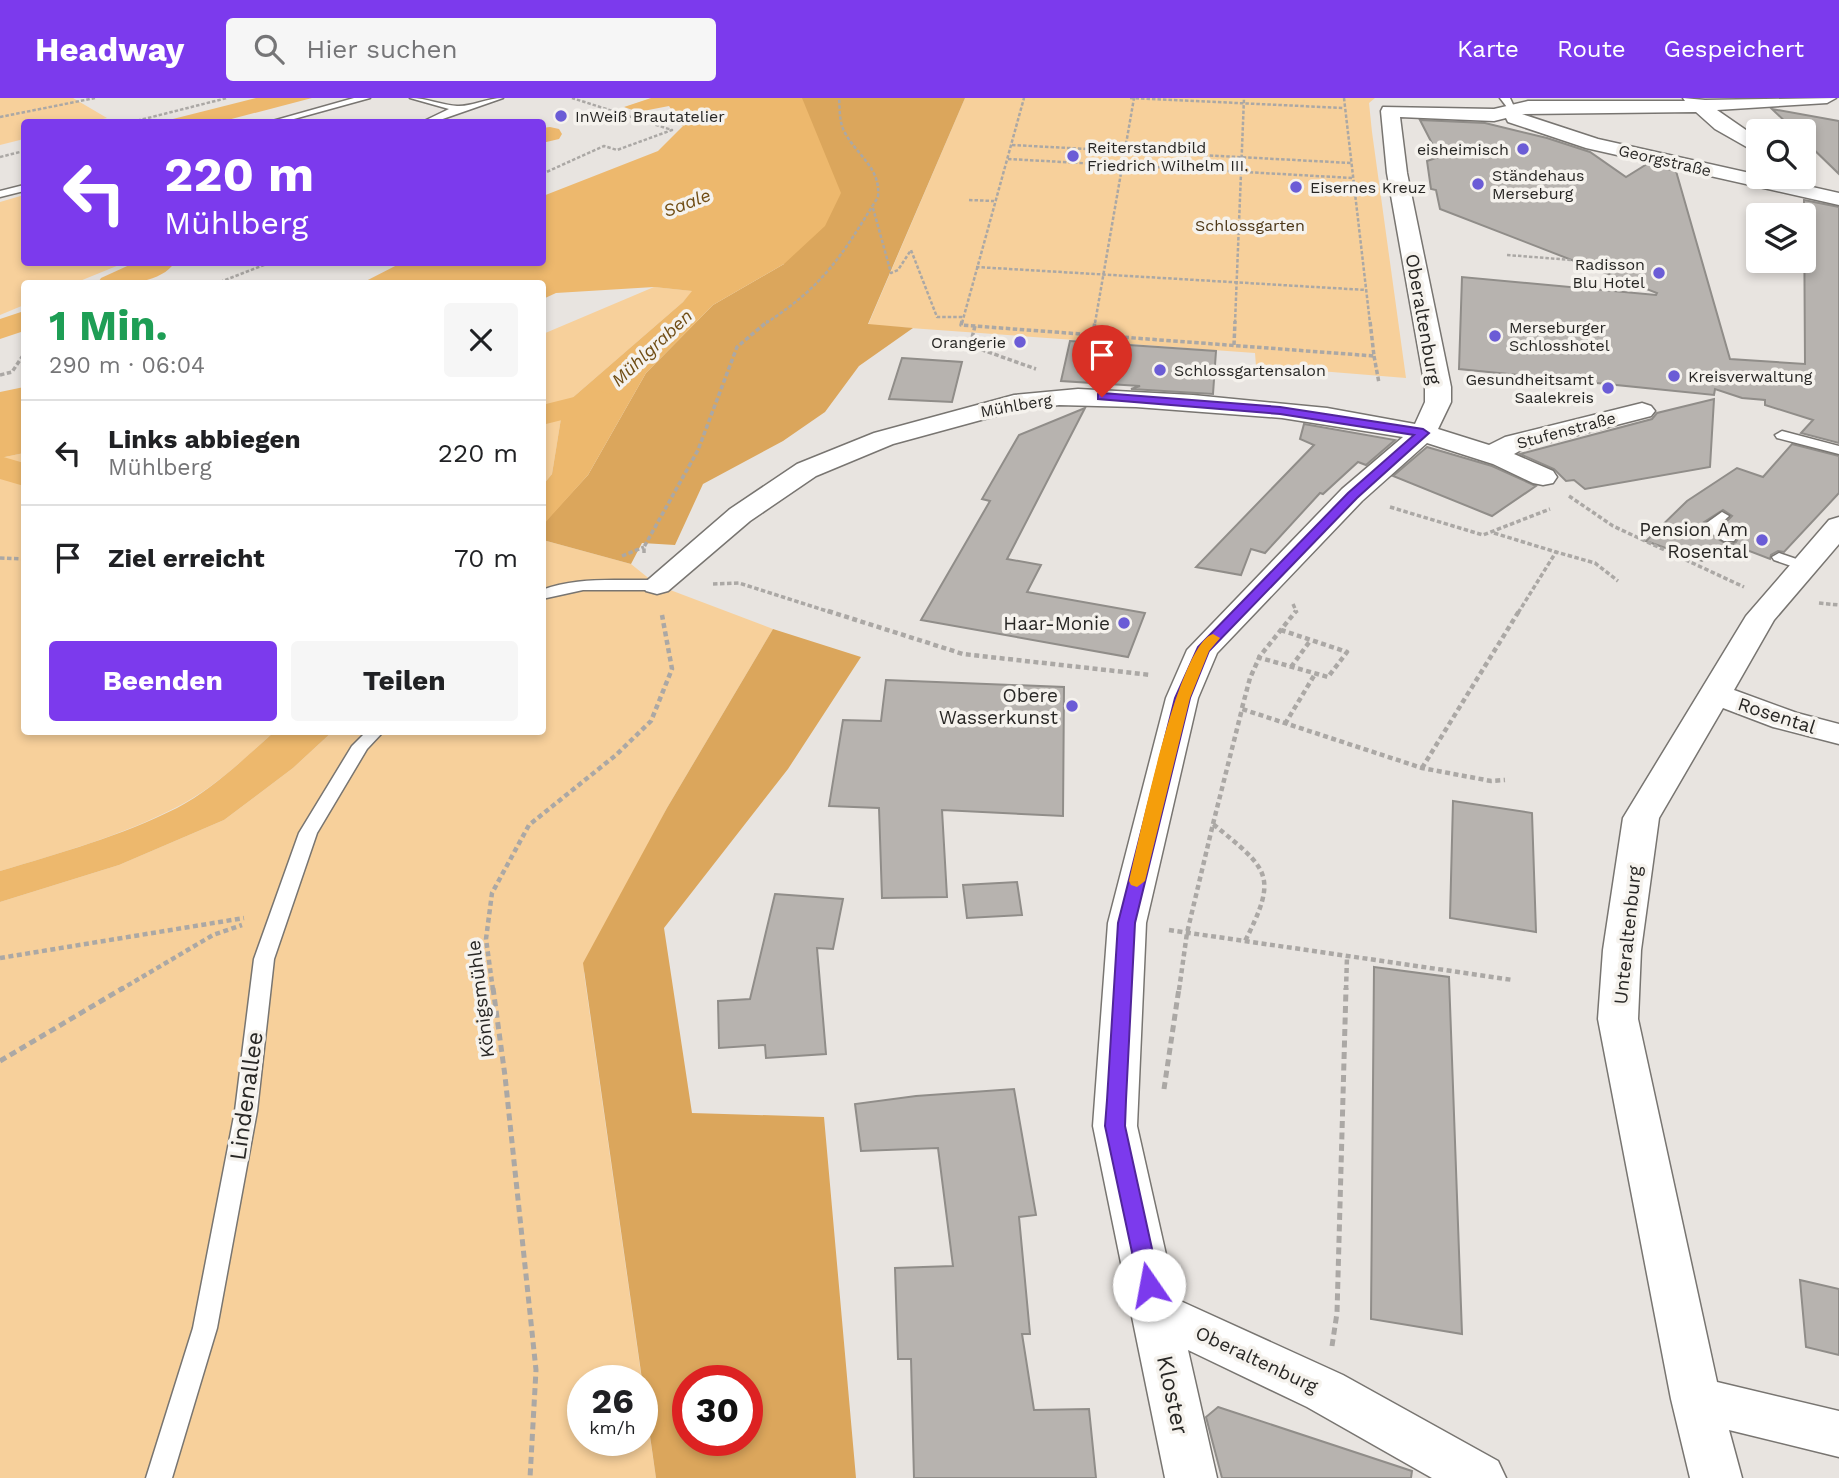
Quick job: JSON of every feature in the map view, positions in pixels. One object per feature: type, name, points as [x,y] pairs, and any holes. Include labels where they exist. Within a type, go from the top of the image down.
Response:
[{"type":"street","points":[[1394,104],[1504,107],[1827,98]]},
{"type":"street","points":[[1696,102],[1722,125],[1746,140]]},
{"type":"street","name":"Oberaltenburg","points":[[1394,104],[1397,173],[1438,387],[1438,402],[1423,433],[1352,495],[1203,650],[1189,680],[1127,923],[1115,1126],[1155,1312],[1325,1391],[1480,1478]]},
{"type":"street","name":"Georgstraße","points":[[1504,107],[1532,122],[1593,144],[1839,198]]},
{"type":"street","points":[[1816,184],[1839,198]]},
{"type":"street","name":"Mühlberg","points":[[657,585],[779,485],[832,457],[889,437],[968,415],[1038,400],[1086,396],[1280,410],[1423,433],[1492,454],[1543,477]]},
{"type":"street","name":"Stufenstraße","points":[[1492,454],[1514,443],[1642,411]]},
{"type":"street","name":"Unteraltenburg","points":[[1716,1478],[1696,1399],[1618,1019],[1622,950],[1641,818],[1773,600],[1839,526]]},
{"type":"street","name":"Rosental","points":[[1716,694],[1785,720],[1839,734]]},
{"type":"street","name":"Kloster","points":[[1155,1312],[1191,1478]]},
{"type":"street","points":[[1696,1399],[1839,1434]]},
{"type":"lane","points":[[286,119],[365,98]]},
{"type":"lane","points":[[415,98],[458,109]]},
{"type":"lane","points":[[434,119],[498,98]]},
{"type":"lane","points":[[329,119],[343,110],[344,104]]},
{"type":"lane","points":[[0,194],[21,189]]},
{"type":"lane","points":[[1782,435],[1839,450]]},
{"type":"lane","points":[[1722,516],[1708,527],[1729,538]]},
{"type":"lane","points":[[546,593],[554,589],[612,584],[657,585]]},
{"type":"lane","name":"Lindenallee","points":[[159,1478],[205,1328],[246,1111],[264,959],[308,833],[360,746],[371,735]]},
{"type":"path","points":[[0,117],[95,98]]},
{"type":"path","points":[[144,119],[226,98]]},
{"type":"path","points":[[546,172],[604,146],[617,150],[672,130],[572,98]]},
{"type":"path","points":[[839,98],[842,128],[878,175],[881,187],[873,208],[891,273],[898,270],[911,250],[937,317],[964,317]]},
{"type":"path","points":[[1024,98],[961,325],[1374,356]]},
{"type":"path","points":[[1093,335],[1133,98],[1344,108]]},
{"type":"path","points":[[1234,345],[1244,98]]},
{"type":"path","points":[[1343,98],[1379,383]]},
{"type":"path","points":[[1012,145],[1351,163]]},
{"type":"path","points":[[0,157],[21,152]]},
{"type":"path","points":[[1007,159],[1353,178]]},
{"type":"path","points":[[969,200],[994,201]]},
{"type":"path","name":"Königsmühle","points":[[530,1478],[536,1370],[505,1076],[486,939],[492,893],[529,825],[616,755],[651,721],[672,669],[657,585],[644,561],[644,547],[698,450],[737,347],[817,284],[838,261],[858,226],[873,208]]},
{"type":"path","points":[[1507,255],[1611,263]]},
{"type":"path","points":[[225,280],[261,266]]},
{"type":"path","points":[[976,267],[1366,290]]},
{"type":"path","points":[[0,375],[12,372],[21,358]]},
{"type":"path","points":[[1543,477],[1613,526],[1773,600]]},
{"type":"path","points":[[1352,495],[1468,533],[1483,535],[1573,499]]},
{"type":"path","points":[[1493,533],[1595,563],[1618,581]]},
{"type":"path","points":[[1422,768],[1556,552]]},
{"type":"path","points":[[0,558],[21,559]]},
{"type":"path","points":[[1798,575],[1839,605]]},
{"type":"path","points":[[657,585],[739,583],[963,654],[1189,680]]},
{"type":"path","points":[[1163,1098],[1187,933],[1249,674],[1257,657],[1297,613],[1293,604],[1281,596],[1260,589]]},
{"type":"path","points":[[1257,657],[1328,677],[1347,652],[1281,630]]},
{"type":"path","points":[[1291,667],[1310,640]]},
{"type":"path","points":[[1284,724],[1315,674]]},
{"type":"path","points":[[1242,709],[1422,768],[1491,781],[1505,780]]},
{"type":"path","points":[[1213,824],[1255,859],[1266,872],[1267,890],[1244,943]]},
{"type":"path","points":[[0,958],[279,912]]},
{"type":"path","points":[[0,1060],[213,935],[279,912]]},
{"type":"path","points":[[1127,923],[1244,943],[1513,980]]},
{"type":"path","points":[[1337,1313],[1347,957]]},
{"type":"green space","points":[[0,98],[73,98],[107,118],[21,119],[21,140],[0,145]]},
{"type":"green space","name":"Schlossgarten","points":[[965,98],[1375,98],[1369,103],[1372,132],[1406,378],[1256,366],[1255,353],[868,325]]},
{"type":"green space","points":[[21,196],[21,266],[117,266],[82,280],[21,280],[21,306],[0,315],[0,202]]},
{"type":"green space","points":[[654,287],[693,291],[563,406],[552,474],[546,481],[546,333]]},
{"type":"green space","points":[[21,454],[21,735],[271,735],[216,782],[177,807],[112,835],[0,871],[0,458]]},
{"type":"green space","points":[[546,541],[631,564],[657,585],[773,629],[667,808],[584,973],[640,1365],[567,1365],[567,1456],[653,1456],[656,1478],[0,1478],[0,902],[119,865],[224,820],[293,768],[329,735],[546,735]]},
{"type":"shaded area","points":[[802,98],[965,98],[868,324],[913,328],[859,366],[825,412],[783,441],[703,484],[675,545],[642,543],[631,564],[546,541],[546,521],[588,475],[646,373],[713,305],[784,264]]},
{"type":"shaded area","points":[[773,629],[861,657],[788,769],[664,928],[692,1113],[824,1117],[856,1478],[656,1478],[653,1456],[658,1456],[658,1365],[640,1365],[583,963],[667,808]]},
{"type":"water","points":[[256,98],[312,98],[232,119],[173,119]]},
{"type":"water","points":[[651,98],[802,98],[841,193],[825,226],[784,264],[713,305],[646,373],[588,475],[546,522],[546,481],[552,474],[563,406],[683,302],[692,291],[654,287],[556,293],[546,298],[546,280],[368,280],[395,266],[546,266],[546,195],[658,151],[683,126],[663,115],[671,109],[669,106],[638,112],[624,107]]},
{"type":"water","points":[[21,388],[21,454],[0,458],[0,392]]},
{"type":"water","points":[[271,735],[329,735],[293,768],[224,820],[119,865],[0,902],[0,871],[68,851],[156,818],[190,800]]},
{"type":"building","points":[[1772,109],[1839,121],[1839,174],[1816,152],[1816,119],[1782,119]]},
{"type":"building","points":[[1420,120],[1485,123],[1547,138],[1590,152],[1626,177],[1647,164],[1676,171],[1730,359],[1805,364],[1804,273],[1816,273],[1816,203],[1804,203],[1804,200],[1839,207],[1839,443],[1801,433],[1813,420],[1765,405],[1765,400],[1742,398],[1715,389],[1714,395],[1459,369],[1462,277],[1657,293],[1440,209],[1436,190],[1431,189],[1427,161],[1439,157]]},
{"type":"building","name":"Schlossgartensalon","points":[[1070,341],[1216,351],[1213,394],[1061,381]]},
{"type":"building","points":[[902,358],[962,362],[952,402],[889,399]]},
{"type":"building","points":[[1714,399],[1710,467],[1585,489],[1574,480],[1566,481],[1554,469],[1520,454],[1652,419],[1657,413]]},
{"type":"building","points":[[1085,408],[1007,559],[1041,565],[1027,592],[1145,613],[1128,657],[921,620],[990,501],[982,499],[1019,435]]},
{"type":"building","points":[[1304,424],[1395,440],[1366,465],[1358,462],[1323,494],[1320,493],[1265,553],[1251,549],[1241,575],[1196,567],[1314,445],[1300,439]]},
{"type":"building","points":[[1792,444],[1839,456],[1839,493],[1784,552],[1778,551],[1771,555],[1770,559],[1731,544],[1739,537],[1722,526],[1732,516],[1723,510],[1698,526],[1726,544],[1702,561],[1646,541],[1687,501],[1737,468],[1763,477]]},
{"type":"building","points":[[1427,447],[1492,466],[1536,486],[1492,516],[1393,476]]},
{"type":"building","points":[[886,680],[1064,687],[1063,816],[942,810],[947,897],[882,898],[879,808],[829,806],[843,720],[881,721]]},
{"type":"building","points":[[1453,801],[1532,813],[1536,932],[1450,918]]},
{"type":"building","points":[[1017,882],[1022,915],[967,918],[963,885]]},
{"type":"building","points":[[775,894],[843,899],[833,949],[817,948],[826,1054],[766,1058],[765,1045],[719,1048],[718,1001],[750,999]]},
{"type":"building","points":[[1374,967],[1449,977],[1462,1334],[1371,1319]]},
{"type":"building","points":[[1014,1089],[1036,1215],[1019,1217],[1030,1334],[1022,1334],[1034,1410],[1089,1409],[1096,1478],[914,1478],[911,1359],[898,1359],[895,1268],[953,1266],[938,1148],[861,1151],[855,1104],[916,1096]]},
{"type":"building","points":[[1800,1280],[1839,1289],[1839,1355],[1806,1347]]},
{"type":"building","points":[[1218,1407],[1412,1471],[1411,1478],[1222,1478],[1206,1417]]},
{"type":"waterway","points":[[546,135],[550,134]]},
{"type":"waterway","points":[[120,280],[152,266]]},
{"type":"waterway","points":[[0,330],[21,321]]},
{"type":"waterway","points":[[546,414],[598,401]]},
{"type":"waterway","points":[[0,467],[21,474]]},
{"type":"slow traffic","points":[[1137,881],[1182,698],[1203,650],[1213,638]]},
{"type":"place","name":"InWeiß Brautatelier","points":[[561,116]]},
{"type":"place","name":"eisheimisch","points":[[1523,149]]},
{"type":"place","name":"Reiterstandbild Friedrich Wilhelm III.","points":[[1073,156]]},
{"type":"place","name":"Ständehaus Merseburg","points":[[1478,184]]},
{"type":"place","name":"Eisernes Kreuz","points":[[1296,187]]},
{"type":"place","name":"Radisson Blu Hotel","points":[[1659,273]]},
{"type":"place","name":"Merseburger Schlosshotel","points":[[1495,336]]},
{"type":"place","name":"Orangerie","points":[[1020,342]]},
{"type":"place","name":"Schlossgartensalon","points":[[1160,370]]},
{"type":"place","name":"Kreisverwaltung","points":[[1674,376]]},
{"type":"place","name":"Gesundheitsamt Saalekreis","points":[[1608,388]]},
{"type":"place","name":"Pension Am Rosental","points":[[1762,540]]},
{"type":"place","name":"Haar-Monie","points":[[1124,623]]},
{"type":"place","name":"Obere Wasserkunst","points":[[1072,706]]},
{"type":"route","points":[[1102,397],[1280,410],[1423,433],[1352,495],[1203,650],[1182,698],[1127,923],[1116,1100],[1115,1126],[1149,1285]]},
{"type":"water label","name":"Saale","points":[[687,203]]},
{"type":"water label","name":"Mühlgraben","points":[[652,348]]}]
